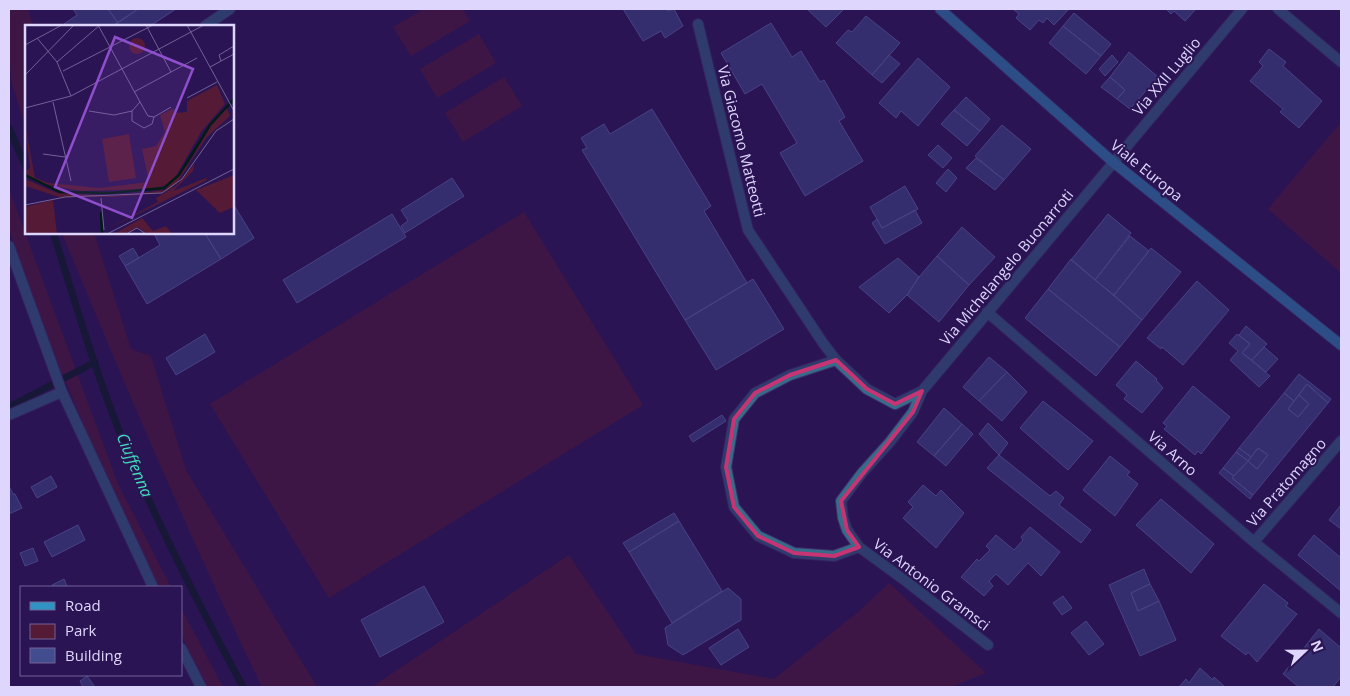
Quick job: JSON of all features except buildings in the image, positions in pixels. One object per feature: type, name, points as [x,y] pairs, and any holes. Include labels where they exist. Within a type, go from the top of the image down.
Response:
[{"type":"street","points":[[206,25],[230,9]]},
{"type":"street","name":"Viale Europa","points":[[940,9],[1113,162],[1341,345]]},
{"type":"street","name":"Via XXII Luglio","points":[[1113,162],[1242,9]]},
{"type":"street","points":[[1278,9],[1341,62]]},
{"type":"street","name":"Via Giacomo Matteotti","points":[[698,24],[748,230],[836,360],[868,389],[895,404],[922,392]]},
{"type":"street","name":"Via Michelangelo Buonarroti","points":[[922,392],[1113,162]]},
{"type":"street","points":[[9,246],[62,392],[153,586]]},
{"type":"street","name":"Via Arno","points":[[987,312],[1254,542],[1341,613]]},
{"type":"street","points":[[836,360],[790,375],[755,394],[734,419],[726,467],[734,507],[758,536],[794,553],[834,556],[858,547],[847,530],[843,518],[841,500],[913,412],[922,392]]},
{"type":"street","points":[[9,415],[62,392]]},
{"type":"street","name":"Via Pratomagno","points":[[1254,542],[1341,441]]},
{"type":"street","name":"Via Antonio Gramsci","points":[[858,547],[907,582],[988,645]]},
{"type":"street","points":[[182,650],[201,687]]},
{"type":"highlighted area","points":[[836,360],[867,389],[895,404],[922,391],[913,412],[841,501],[847,530],[859,547],[834,556],[794,553],[758,536],[734,507],[726,467],[734,419],[755,393],[790,375]]},
{"type":"green space","points":[[9,9],[28,9],[33,25],[25,25],[25,126],[12,84],[9,59]]},
{"type":"green space","points":[[424,9],[463,9],[470,21],[411,56],[393,27]]},
{"type":"green space","points":[[479,34],[496,63],[437,98],[420,69]]},
{"type":"green space","points":[[504,77],[522,106],[463,142],[445,113]]},
{"type":"green space","points":[[1341,122],[1341,273],[1268,209]]},
{"type":"green space","points":[[9,189],[118,484],[170,586],[159,586],[110,487],[58,364],[9,230]]},
{"type":"green space","points":[[524,212],[643,405],[329,598],[210,404]]},
{"type":"green space","points":[[62,234],[94,234],[131,349],[151,356],[186,470],[317,687],[262,687],[209,575]]},
{"type":"green space","points":[[569,555],[636,654],[774,679],[857,613],[889,583],[986,673],[951,687],[372,687]]},
{"type":"green space","points":[[182,610],[223,687],[207,687],[182,636]]},
{"type":"waterway","name":"Ciuffenna","points":[[9,128],[25,165]]},
{"type":"waterway","name":"Ciuffenna","points":[[54,234],[115,422],[153,509],[243,687]]},
{"type":"waterway","points":[[9,407],[95,362]]}]
